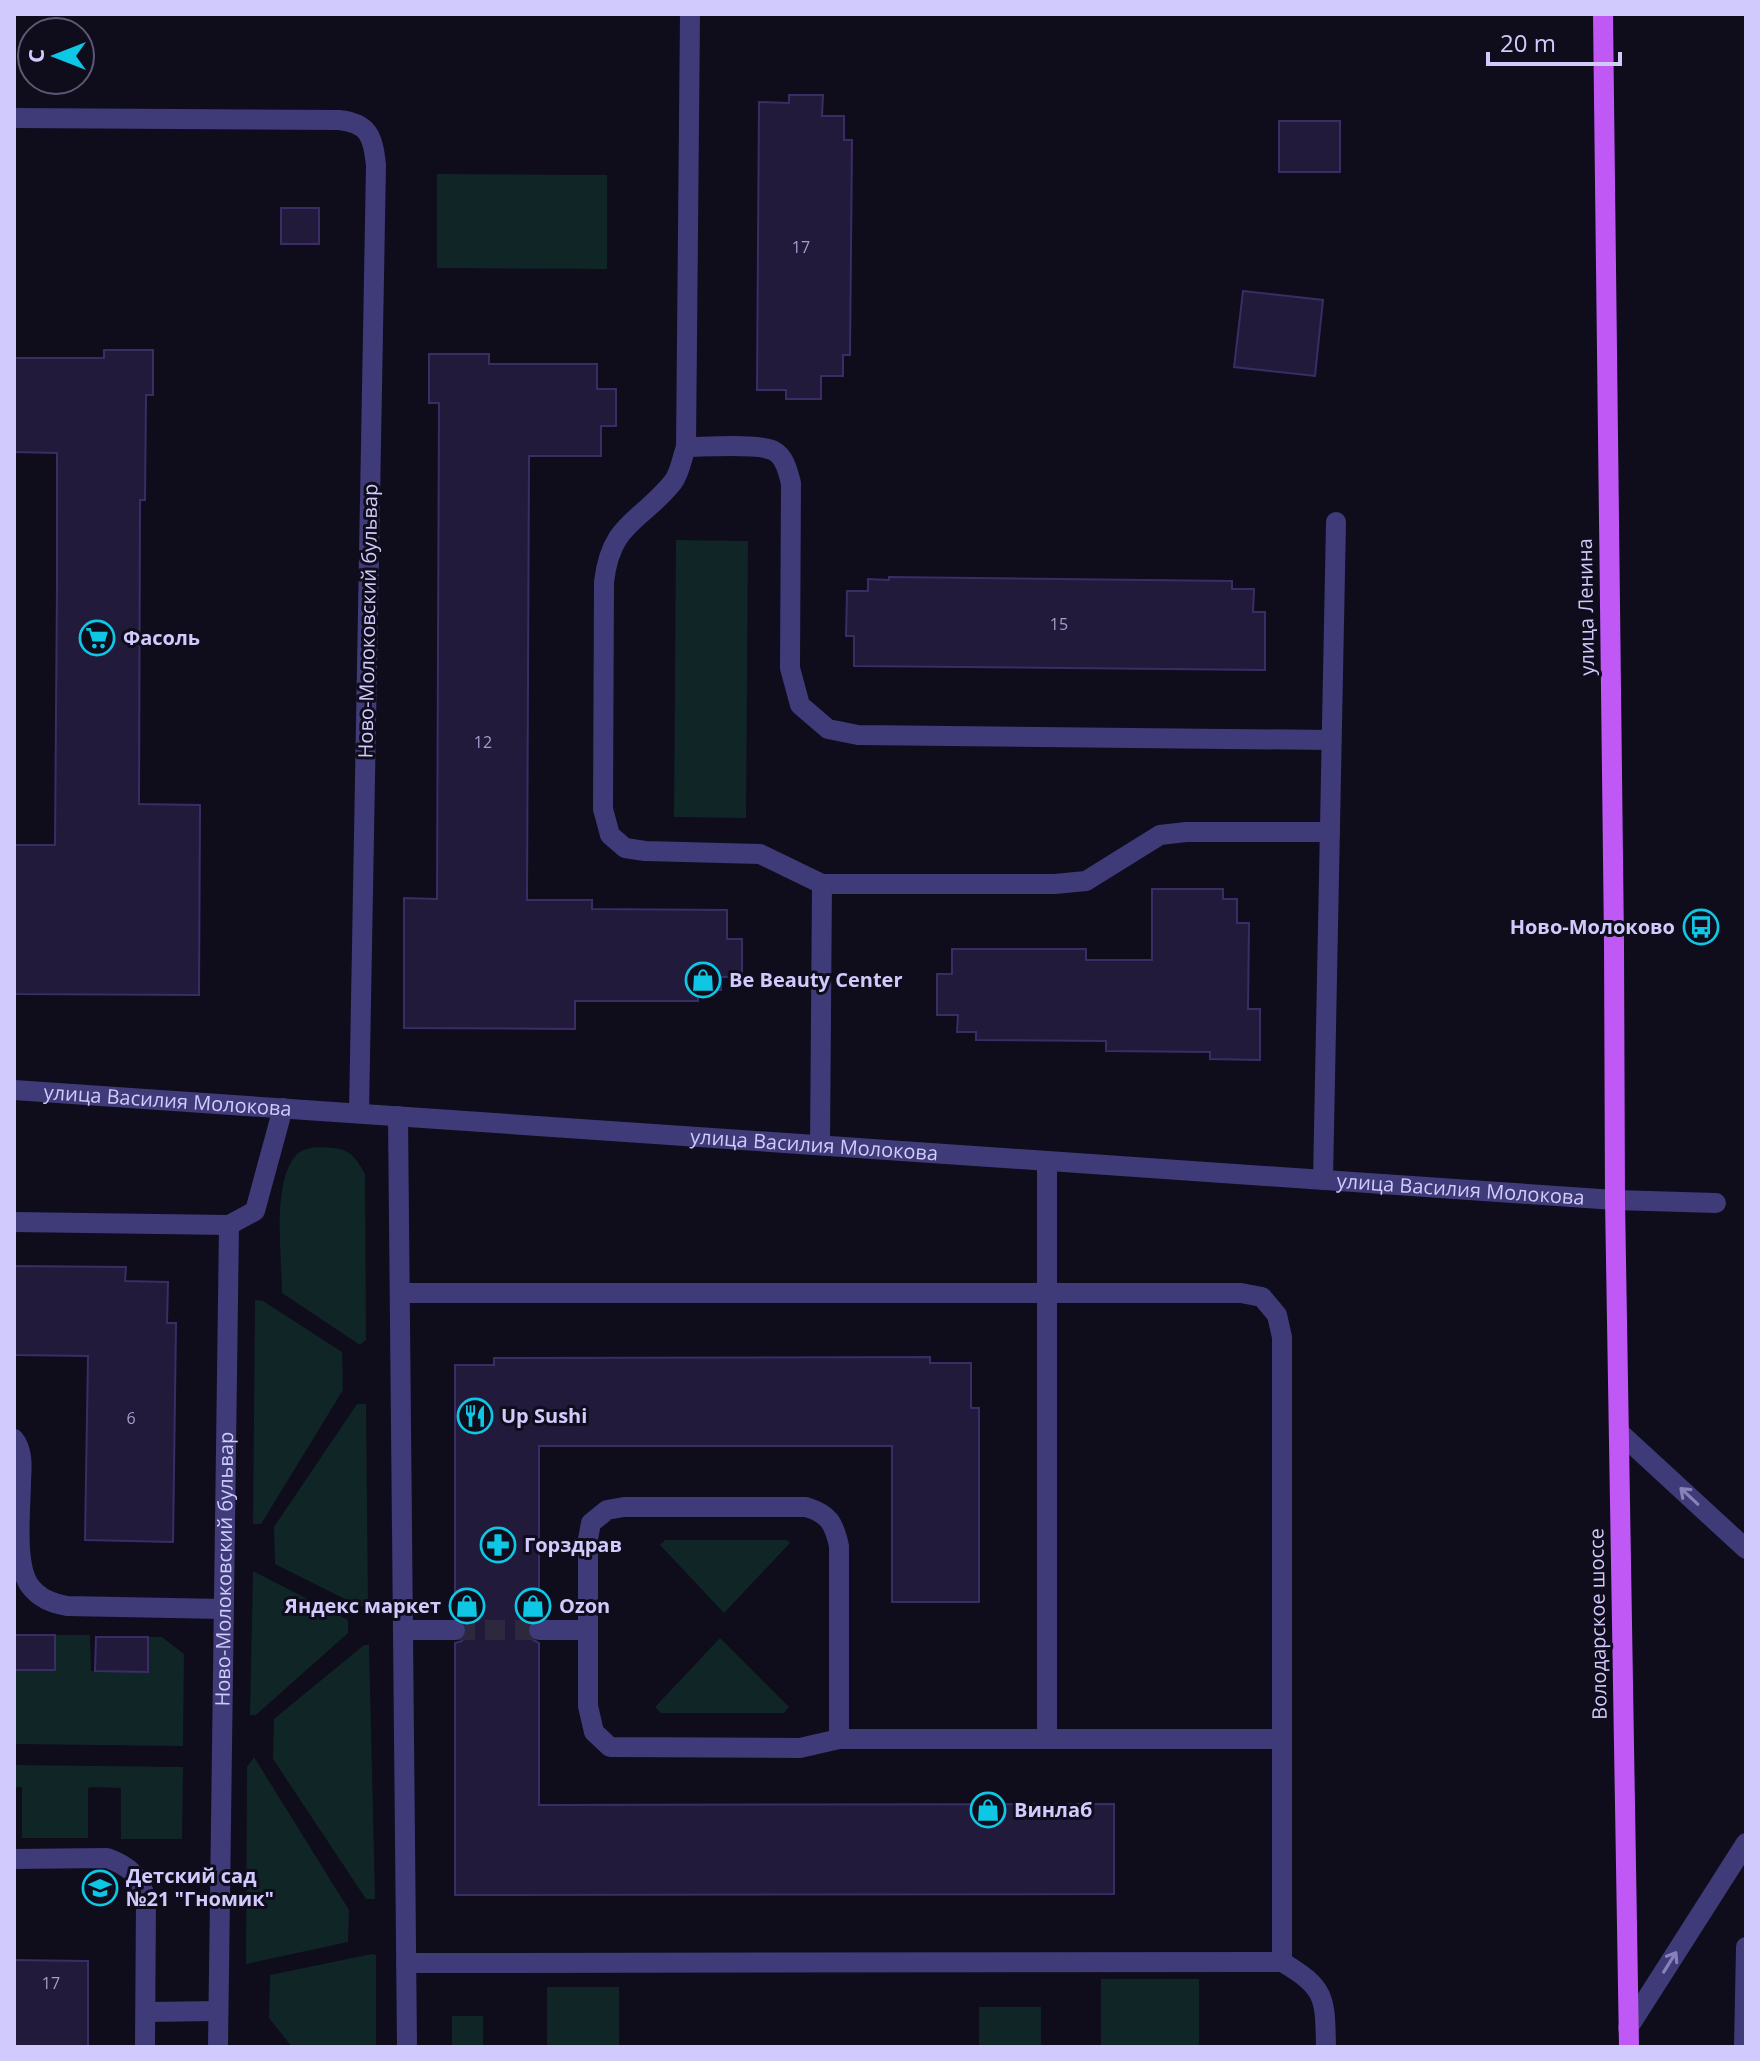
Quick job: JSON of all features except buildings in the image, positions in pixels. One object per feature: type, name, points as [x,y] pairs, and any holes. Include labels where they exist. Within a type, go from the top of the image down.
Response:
[{"type":"main road","name":"улица Ленина","points":[[1603,14],[1615,1200]]},
{"type":"main road","name":"Володарское шоссе","points":[[1615,1200],[1628,2038]]},
{"type":"street","points":[[690,14],[686,447],[675,480],[616,539],[607,559],[604,582],[603,809],[610,835],[625,848],[645,851],[760,854],[822,884],[1055,884],[1086,881],[1160,835],[1186,832],[1330,832]]},
{"type":"street","name":"Ново-Молоковский бульвар","points":[[14,118],[339,120],[355,122],[367,131],[374,144],[359,1113]]},
{"type":"street","points":[[686,447],[775,451],[786,464],[791,483],[790,668],[800,705],[828,729],[858,735],[1331,740]]},
{"type":"street","points":[[1323,1180],[1336,522]]},
{"type":"street","points":[[820,1145],[822,884]]},
{"type":"street","name":"улица Василия Молокова","points":[[14,1090],[1615,1200],[1716,1203]]},
{"type":"street","points":[[14,1222],[229,1225],[255,1211],[283,1108]]},
{"type":"street","points":[[398,1116],[407,2047]]},
{"type":"street","points":[[1047,1161],[1047,1739]]},
{"type":"street","name":"Ново-Молоковский бульвар","points":[[218,2047],[229,1225]]},
{"type":"street","points":[[400,1293],[1241,1293],[1262,1297],[1277,1315],[1282,1337],[1282,1962]]},
{"type":"street","points":[[1619,1432],[1746,1549]]},
{"type":"street","points":[[14,1439],[19,1445],[22,1466],[21,1556],[28,1584],[46,1601],[67,1606],[223,1609]]},
{"type":"street","points":[[839,1739],[839,1546],[835,1527],[820,1512],[806,1507],[624,1507],[607,1510],[591,1523],[588,1539],[588,1706],[594,1732],[610,1747],[800,1748],[839,1739],[1282,1739]]},
{"type":"street","points":[[403,1630],[455,1630]]},
{"type":"street","points":[[539,1630],[588,1630]]},
{"type":"street","points":[[1628,2038],[1746,1843]]},
{"type":"street","points":[[14,1859],[107,1858],[121,1863],[143,1883],[146,1901],[145,2047]]},
{"type":"street","points":[[1744,2047],[1746,1947]]},
{"type":"street","points":[[406,1963],[1282,1962],[1315,1985],[1323,1999],[1326,2047]]},
{"type":"street","points":[[146,2012],[218,2011]]},
{"type":"green space","points":[[437,174],[607,175],[607,269],[437,268]]},
{"type":"green space","points":[[676,540],[748,541],[746,818],[674,817]]},
{"type":"green space","points":[[314,1147],[345,1151],[365,1174],[366,1340],[360,1345],[282,1293],[280,1220],[284,1182],[297,1154]]},
{"type":"green space","points":[[255,1300],[263,1301],[342,1352],[343,1390],[261,1524],[253,1524]]},
{"type":"green space","points":[[357,1404],[366,1404],[368,1606],[359,1606],[275,1564],[274,1527]]},
{"type":"green space","points":[[665,1540],[787,1540],[790,1543],[724,1613],[660,1545]]},
{"type":"green space","points":[[253,1571],[348,1620],[348,1633],[256,1715],[250,1715]]},
{"type":"green space","points":[[55,1635],[90,1635],[91,1671],[148,1671],[148,1637],[162,1637],[184,1654],[183,1746],[14,1744],[14,1670],[55,1670]]},
{"type":"green space","points":[[720,1638],[789,1707],[784,1713],[661,1713],[655,1707]]},
{"type":"green space","points":[[364,1645],[369,1645],[375,1899],[366,1899],[273,1759],[274,1719]]},
{"type":"green space","points":[[254,1757],[349,1910],[348,1942],[246,1964],[247,1767]]},
{"type":"green space","points":[[14,1765],[183,1767],[182,1839],[121,1839],[121,1788],[92,1787],[88,1788],[88,1838],[22,1838],[22,1787],[14,1787]]},
{"type":"green space","points":[[376,1955],[376,2047],[292,2047],[269,2018],[270,1975]]},
{"type":"green space","points":[[1101,1979],[1199,1979],[1199,2047],[1101,2047]]},
{"type":"green space","points":[[547,1987],[619,1987],[619,2047],[547,2047]]},
{"type":"green space","points":[[979,2007],[1041,2007],[1041,2047],[979,2047]]},
{"type":"green space","points":[[452,2016],[483,2016],[483,2047],[452,2047]]},
{"type":"tunnel","points":[[455,1630],[539,1630]]},
{"type":"place","name":"Фасоль","points":[[97,638]]},
{"type":"place","name":"Ново-Молоково","points":[[1701,927]]},
{"type":"place","name":"Be Beauty Center","points":[[703,980]]},
{"type":"place","name":"Up Sushi","points":[[475,1416]]},
{"type":"place","name":"Горздрав","points":[[498,1545]]},
{"type":"place","name":"Яндекс маркет","points":[[467,1606]]},
{"type":"place","name":"Ozon","points":[[533,1606]]},
{"type":"place","name":"Винлаб","points":[[988,1810]]},
{"type":"place","name":"Детский сад №21 \"Гномик\"","points":[[100,1888]]}]
